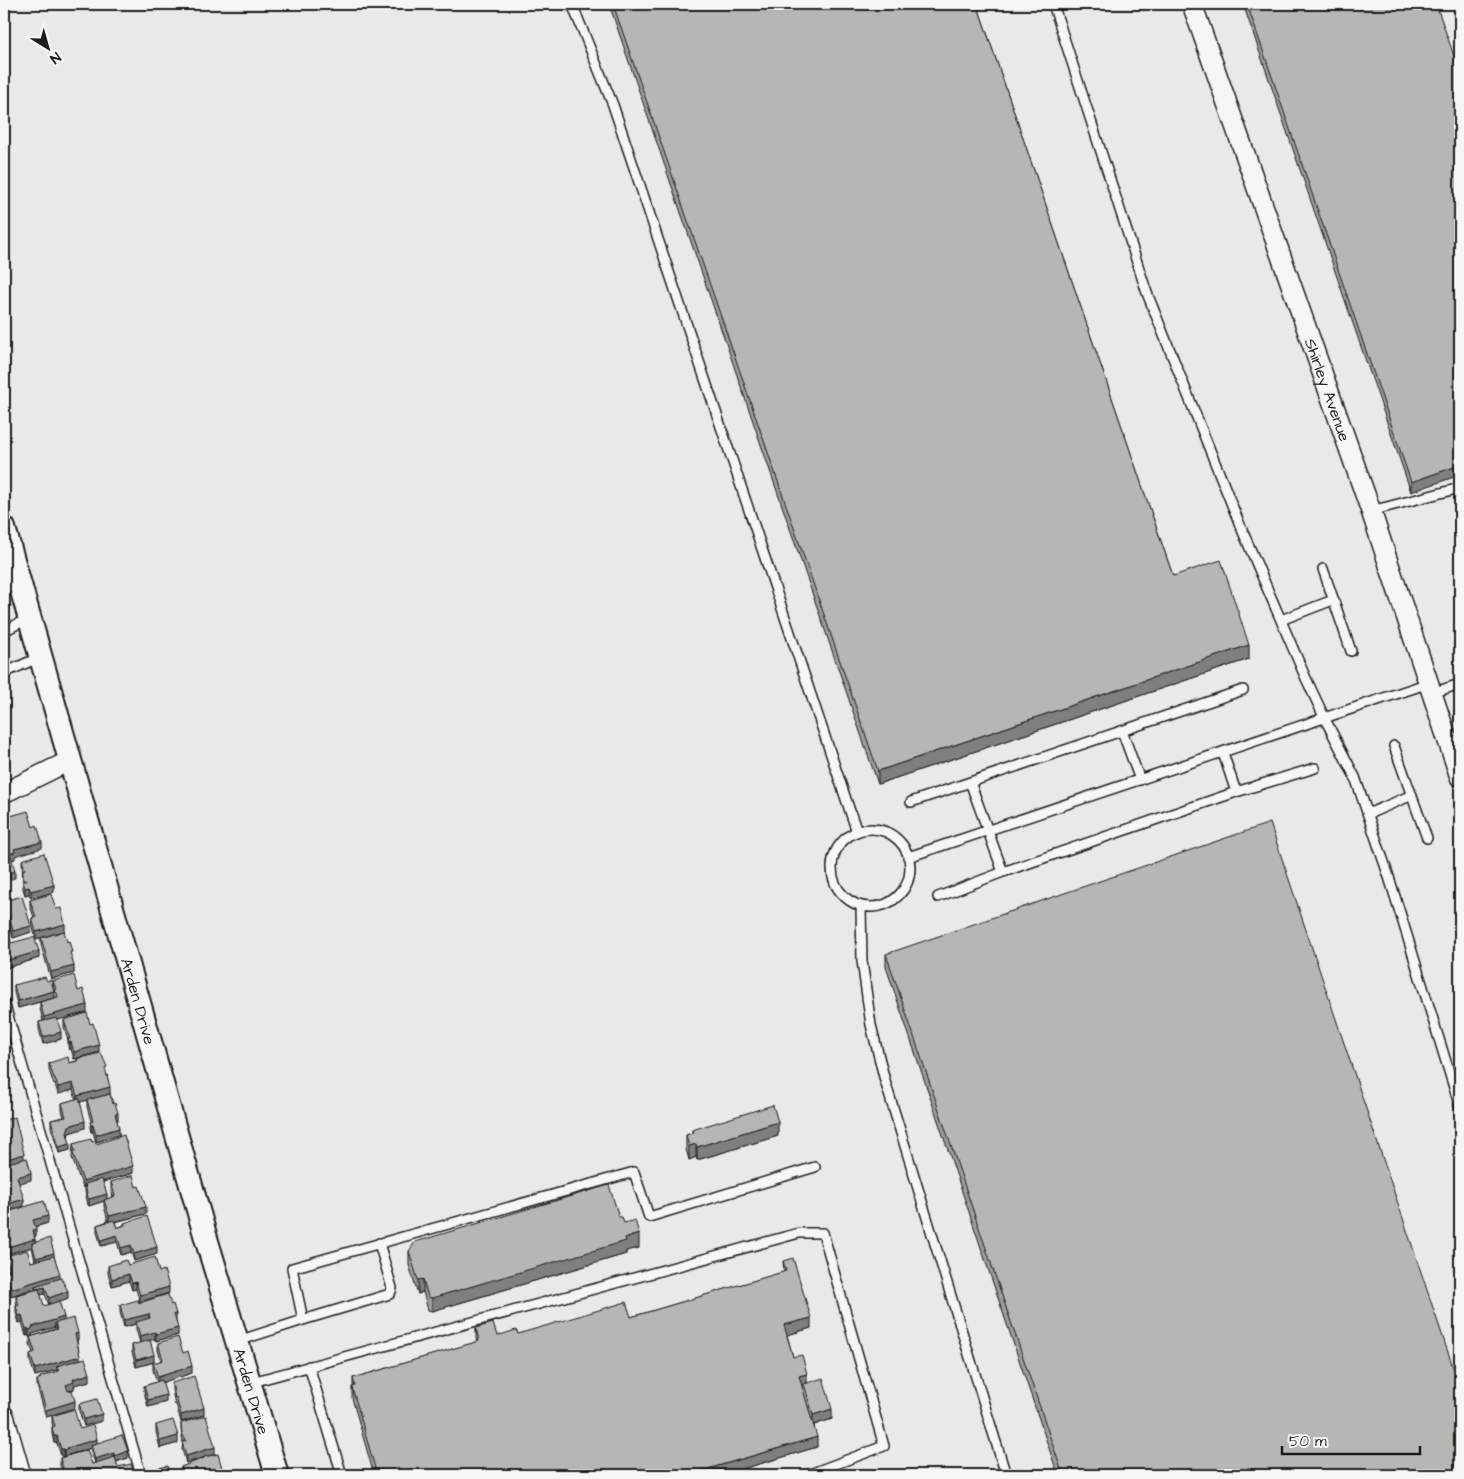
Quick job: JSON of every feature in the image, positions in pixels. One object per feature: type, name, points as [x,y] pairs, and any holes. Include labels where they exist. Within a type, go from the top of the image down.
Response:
[{"type":"street","name":"Shirley Avenue","points":[[1192,4],[1371,511],[1460,777]]},
{"type":"street","name":"Arden Drive","points":[[4,528],[12,586],[29,618],[277,1475]]},
{"type":"street","points":[[4,793],[69,761]]},
{"type":"street","points":[[4,1416],[21,1475]]},
{"type":"lane","points":[[572,4],[612,105],[857,832]]},
{"type":"lane","points":[[1053,4],[1147,293],[1240,525],[1325,719],[1355,777],[1389,877],[1460,1107]]},
{"type":"lane","points":[[1371,511],[1460,488]]},
{"type":"lane","points":[[1323,569],[1351,651]]},
{"type":"lane","points":[[1281,620],[1334,600]]},
{"type":"lane","points":[[4,631],[29,618]]},
{"type":"lane","points":[[4,673],[40,657]]},
{"type":"lane","points":[[908,857],[1325,719],[1430,688],[1460,684]]},
{"type":"lane","points":[[911,802],[1243,690]]},
{"type":"lane","points":[[1122,730],[1140,780]]},
{"type":"lane","points":[[1394,746],[1427,838]]},
{"type":"lane","points":[[1223,753],[1236,792]]},
{"type":"lane","points":[[938,897],[1003,872],[1236,792],[1315,768]]},
{"type":"lane","points":[[970,782],[1003,872]]},
{"type":"lane","points":[[1368,814],[1412,796]]},
{"type":"lane","points":[[875,829],[888,832],[898,839],[906,850],[910,863],[910,876],[905,888],[897,898],[886,905],[874,908],[861,906],[849,901],[833,881],[831,868],[834,855],[840,844],[850,835],[857,832],[875,829]]},
{"type":"lane","points":[[861,906],[862,960],[871,1026],[885,1081],[1006,1475]]},
{"type":"lane","points":[[4,1002],[141,1475]]},
{"type":"lane","points":[[303,1320],[292,1268],[634,1172],[649,1217],[815,1166]]},
{"type":"lane","points":[[249,1383],[799,1233],[823,1233],[884,1446],[807,1475]]},
{"type":"lane","points":[[237,1342],[390,1294],[392,1288],[379,1243]]},
{"type":"lane","points":[[309,1366],[342,1475]]},
{"type":"building","points":[[613,4],[977,4],[1173,576],[1221,560],[1249,645],[878,771]]},
{"type":"building","points":[[1247,4],[1436,4],[1460,73],[1460,465],[1411,482]]},
{"type":"building","points":[[28,811],[33,827],[37,825],[42,842],[14,849],[15,852],[4,855],[4,817],[7,823],[9,823],[7,817]]},
{"type":"building","points":[[1270,823],[1460,1388],[1460,1475],[1063,1475],[886,954]]},
{"type":"building","points":[[44,853],[54,885],[31,891],[29,887],[25,888],[23,882],[28,880],[24,880],[23,870],[25,869],[22,860]]},
{"type":"building","points":[[11,856],[15,871],[4,874],[4,858]]},
{"type":"building","points":[[51,894],[56,909],[61,908],[65,924],[36,932],[32,918],[36,917],[30,900]]},
{"type":"building","points":[[22,896],[31,926],[13,931],[5,901]]},
{"type":"building","points":[[64,931],[67,942],[69,941],[74,966],[51,972],[41,938]]},
{"type":"building","points":[[9,936],[11,943],[34,937],[39,951],[6,961],[4,937]]},
{"type":"building","points":[[74,975],[78,991],[83,989],[87,1005],[44,1017],[40,1002],[58,997],[54,990],[56,989],[53,981]]},
{"type":"building","points":[[45,977],[47,981],[51,980],[54,991],[18,1001],[14,985]]},
{"type":"building","points":[[87,1013],[90,1024],[93,1023],[99,1045],[74,1052],[71,1042],[69,1043],[68,1039],[70,1039],[64,1020]]},
{"type":"building","points":[[57,1018],[61,1032],[43,1037],[39,1022]]},
{"type":"building","points":[[101,1053],[107,1067],[105,1068],[110,1087],[77,1096],[73,1083],[58,1087],[49,1063],[68,1057],[69,1063]]},
{"type":"building","points":[[4,1077],[7,1089],[4,1090]]},
{"type":"building","points":[[110,1094],[118,1113],[115,1114],[119,1128],[96,1135],[90,1122],[93,1121],[87,1100]]},
{"type":"building","points":[[79,1098],[85,1121],[69,1126],[67,1133],[70,1144],[59,1147],[51,1120],[66,1117],[62,1103]]},
{"type":"building","points":[[773,1105],[778,1122],[697,1147],[696,1144],[689,1146],[686,1135],[693,1133],[692,1130]]},
{"type":"building","points":[[15,1117],[24,1154],[4,1160],[4,1120]]},
{"type":"building","points":[[124,1135],[133,1166],[83,1181],[72,1151],[75,1151],[73,1144],[91,1139],[96,1144]]},
{"type":"building","points":[[27,1158],[31,1173],[17,1177],[24,1199],[4,1205],[4,1164]]},
{"type":"building","points":[[133,1175],[136,1187],[139,1186],[146,1207],[109,1216],[104,1200],[115,1196],[111,1182]]},
{"type":"building","points":[[102,1179],[107,1194],[89,1199],[85,1184]]},
{"type":"building","points":[[609,1185],[619,1217],[622,1217],[624,1223],[635,1220],[639,1234],[625,1238],[626,1241],[432,1298],[428,1297],[423,1279],[418,1280],[409,1251],[415,1242]]},
{"type":"building","points":[[44,1201],[48,1216],[33,1220],[36,1229],[33,1230],[35,1239],[4,1248],[4,1213]]},
{"type":"building","points":[[147,1216],[157,1247],[134,1254],[131,1245],[121,1248],[117,1235],[101,1240],[97,1225],[114,1220],[117,1228],[125,1225],[124,1223]]},
{"type":"building","points":[[50,1238],[54,1253],[36,1258],[32,1243]]},
{"type":"building","points":[[27,1250],[31,1262],[54,1256],[60,1274],[11,1289],[6,1273],[10,1271],[6,1256]]},
{"type":"building","points":[[155,1257],[159,1272],[164,1270],[169,1287],[140,1295],[136,1282],[132,1283],[129,1274],[112,1279],[108,1266],[126,1260],[128,1265]]},
{"type":"building","points":[[793,1258],[811,1318],[784,1325],[793,1357],[802,1355],[807,1374],[799,1376],[817,1437],[687,1475],[377,1475],[352,1387],[355,1386],[353,1378],[479,1341],[476,1328],[493,1323],[497,1336],[516,1330],[518,1334],[626,1302],[631,1317],[786,1271],[783,1261]]},
{"type":"building","points":[[61,1278],[68,1291],[49,1298],[45,1287],[36,1289],[35,1286]]},
{"type":"building","points":[[39,1289],[44,1306],[59,1301],[64,1317],[32,1327],[29,1330],[28,1328],[26,1329],[22,1315],[19,1316],[16,1306],[19,1305],[16,1295]]},
{"type":"building","points":[[168,1294],[176,1314],[174,1314],[178,1328],[140,1336],[136,1322],[150,1318],[149,1314],[124,1320],[120,1305],[138,1300],[139,1303]]},
{"type":"building","points":[[74,1318],[78,1333],[75,1334],[80,1356],[35,1369],[30,1354],[35,1352],[30,1337],[57,1329],[55,1323]]},
{"type":"building","points":[[178,1337],[183,1353],[188,1351],[192,1366],[158,1377],[153,1363],[163,1360],[158,1343]]},
{"type":"building","points":[[150,1340],[154,1355],[136,1360],[132,1345]]},
{"type":"building","points":[[85,1358],[90,1374],[73,1379],[74,1382],[66,1385],[68,1391],[72,1390],[75,1401],[46,1410],[37,1380],[40,1377],[59,1371],[57,1366]]},
{"type":"building","points":[[194,1376],[204,1408],[181,1415],[172,1383]]},
{"type":"building","points":[[823,1378],[832,1409],[813,1415],[804,1384]]},
{"type":"building","points":[[162,1380],[166,1395],[148,1400],[144,1386]]},
{"type":"building","points":[[97,1399],[102,1414],[84,1419],[79,1404]]},
{"type":"building","points":[[74,1409],[80,1429],[93,1425],[97,1439],[64,1450],[61,1449],[57,1436],[54,1436],[52,1427],[55,1426],[52,1416]]},
{"type":"building","points":[[206,1416],[215,1447],[186,1456],[182,1442],[186,1441],[182,1433],[181,1423]]},
{"type":"building","points":[[173,1420],[178,1436],[160,1441],[156,1425]]},
{"type":"building","points":[[122,1435],[128,1451],[114,1456],[114,1453],[95,1459],[91,1445]]},
{"type":"building","points":[[87,1450],[92,1464],[115,1457],[118,1467],[131,1464],[134,1472],[123,1475],[65,1475],[60,1458]]},
{"type":"building","points":[[218,1454],[224,1475],[184,1475],[181,1467],[204,1457]]},
{"type":"building","points":[[168,1466],[170,1475],[155,1475],[153,1469]]}]
